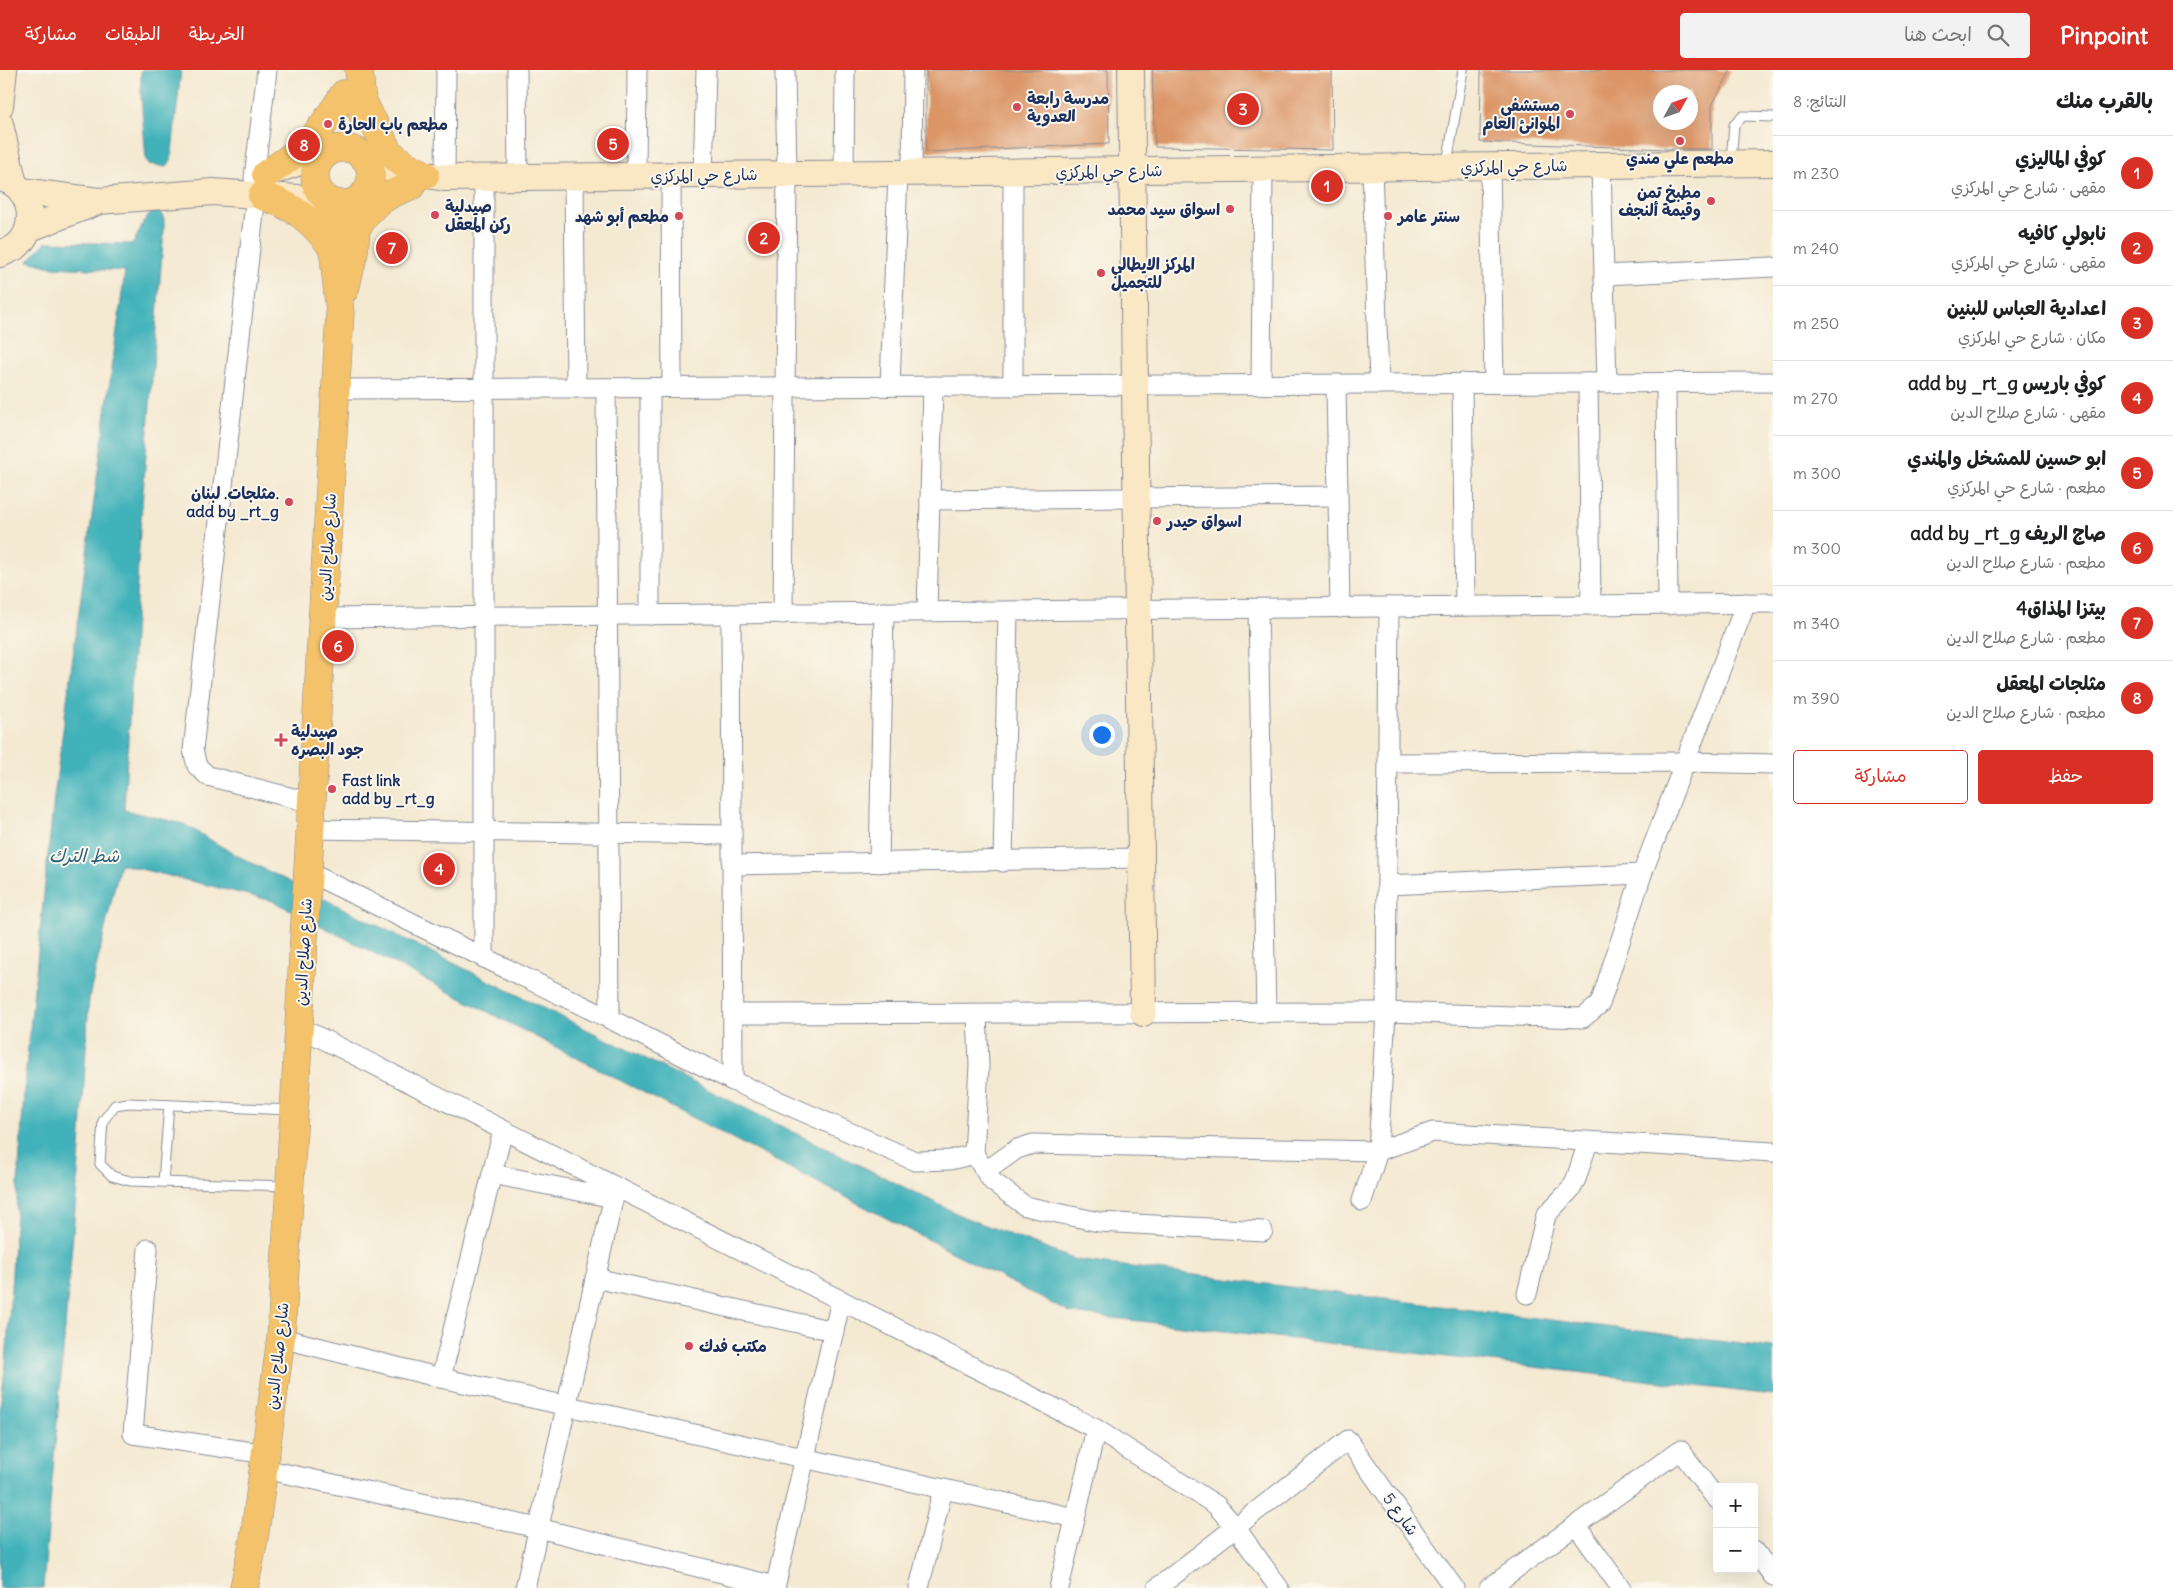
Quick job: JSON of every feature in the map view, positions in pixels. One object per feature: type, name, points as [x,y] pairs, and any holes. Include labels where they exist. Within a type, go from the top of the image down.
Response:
[{"type":"main road","points":[[328,200],[321,195],[314,180],[317,164],[329,152],[359,70]]},
{"type":"main road","points":[[1131,70],[1143,1013]]},
{"type":"main road","points":[[260,186],[312,140],[352,87]]},
{"type":"main road","points":[[12,184],[99,201],[213,192],[260,186],[344,205],[363,196],[371,179],[367,162],[365,132],[352,87]]},
{"type":"main road","points":[[352,87],[388,151],[427,180]]},
{"type":"main road","points":[[0,124],[12,184],[30,209],[28,229],[18,245],[5,252],[0,274]]},
{"type":"main road","points":[[260,186],[329,152],[345,148],[359,153],[367,162]]},
{"type":"main road","name":"شارع حي المركزي","points":[[367,162],[427,180]]},
{"type":"main road","name":"شارع حي المركزي","points":[[363,196],[427,180],[518,177],[1773,163]]},
{"type":"main road","points":[[356,230],[378,202],[399,190],[427,180]]},
{"type":"main road","points":[[260,186],[301,214],[322,233],[333,249]]},
{"type":"main road","name":"شارع صلاح الدين","points":[[340,313],[354,252],[356,230],[363,196]]},
{"type":"main road","name":"شارع صلاح الدين","points":[[244,1588],[254,1539],[281,1338],[337,389],[340,313],[328,200]]},
{"type":"main road","points":[[28,229],[99,201]]},
{"type":"street","points":[[267,70],[260,186],[193,750],[197,766],[208,776],[311,816],[484,831],[732,835]]},
{"type":"street","points":[[427,180],[446,70]]},
{"type":"street","points":[[517,70],[518,177]]},
{"type":"street","points":[[636,176],[637,70]]},
{"type":"street","points":[[703,175],[706,70]]},
{"type":"street","points":[[783,614],[787,174],[785,70]]},
{"type":"street","points":[[844,174],[845,70]]},
{"type":"street","points":[[890,386],[913,70]]},
{"type":"street","points":[[1601,165],[1607,382]]},
{"type":"street","points":[[1490,166],[1494,383]]},
{"type":"street","points":[[1372,168],[1379,384]]},
{"type":"street","points":[[1261,384],[1263,169]]},
{"type":"street","points":[[1013,172],[1013,386]]},
{"type":"street","points":[[671,176],[672,387]]},
{"type":"street","points":[[574,177],[576,388]]},
{"type":"street","points":[[484,178],[484,958]]},
{"type":"street","points":[[1604,275],[1773,267]]},
{"type":"street","points":[[1666,382],[1668,605]]},
{"type":"street","points":[[337,389],[1773,382]]},
{"type":"street","points":[[1462,383],[1465,606]]},
{"type":"street","points":[[1588,383],[1590,605]]},
{"type":"street","points":[[1336,384],[1340,608]]},
{"type":"street","points":[[927,612],[933,386]]},
{"type":"street","points":[[606,388],[610,1019]]},
{"type":"street","points":[[650,388],[650,615]]},
{"type":"street","points":[[930,500],[1338,496]]},
{"type":"street","points":[[733,1014],[1386,1012],[1583,1018],[1600,1004],[1642,874],[1746,603]]},
{"type":"street","points":[[323,618],[1773,603]]},
{"type":"street","points":[[1362,1200],[1378,1151],[1386,1012],[1389,607]]},
{"type":"street","points":[[1258,609],[1266,1013]]},
{"type":"street","points":[[1004,862],[1008,611]]},
{"type":"street","points":[[879,863],[884,612]]},
{"type":"street","points":[[731,614],[733,1081]]},
{"type":"street","points":[[1388,763],[1684,762],[1773,764]]},
{"type":"street","points":[[732,865],[1004,862],[1141,858]]},
{"type":"street","points":[[308,872],[733,1081],[915,1161],[950,1160],[974,1154]]},
{"type":"street","points":[[1387,885],[1642,874]]},
{"type":"street","points":[[977,1014],[979,1066],[974,1154],[992,1181],[1025,1206],[1099,1222],[1263,1231]]},
{"type":"street","points":[[298,1027],[503,1130],[615,1193],[841,1300],[1096,1429],[1216,1505],[1236,1528],[1279,1588]]},
{"type":"street","points":[[441,1378],[503,1130]]},
{"type":"street","points":[[986,1172],[1017,1149],[1033,1144],[1378,1151],[1433,1132],[1773,1152]]},
{"type":"street","points":[[1527,1294],[1546,1215],[1570,1190],[1576,1179],[1588,1142]]},
{"type":"street","points":[[492,1174],[615,1193]]},
{"type":"street","points":[[525,1588],[565,1405],[615,1193]]},
{"type":"street","points":[[148,1249],[133,1434],[265,1462],[775,1587],[841,1300]]},
{"type":"street","points":[[595,1278],[834,1331]]},
{"type":"street","points":[[281,1338],[441,1378],[1075,1518]]},
{"type":"street","points":[[1059,1588],[1096,1429]]},
{"type":"street","name":"شارع 5","points":[[1236,1528],[1348,1440],[1454,1588]]},
{"type":"street","points":[[1489,1588],[1680,1450],[1713,1495]]},
{"type":"street","points":[[919,1588],[943,1489]]},
{"type":"street","points":[[1576,1525],[1621,1588]]},
{"type":"street","points":[[1157,1588],[1236,1528]]},
{"type":"street","points":[[1758,1555],[1773,1576]]},
{"type":"lane","points":[[1446,167],[1463,70]]},
{"type":"lane","points":[[1731,164],[1734,125],[1743,116],[1773,117]]},
{"type":"lane","points":[[290,1186],[130,1181],[112,1176],[100,1164],[103,1121],[115,1105],[128,1103],[169,1104],[294,1110]]},
{"type":"lane","points":[[163,1182],[169,1104]]},
{"type":"water","points":[[141,70],[181,70],[171,161],[166,167],[149,164],[146,160]]},
{"type":"water","name":"شط الترك","points":[[158,211],[163,216],[164,229],[140,530],[124,810],[184,824],[234,854],[964,1217],[1076,1260],[1773,1348],[1773,1395],[1070,1313],[273,901],[120,864],[89,998],[80,1150],[43,1588],[0,1588],[0,1407],[6,1363],[25,1077],[54,797],[125,271],[52,267],[28,261],[46,242],[133,244],[144,221],[152,212]]},
{"type":"building","name":"مدرسة رابعة العدوية","points":[[926,70],[1108,70],[1109,144],[926,152]]},
{"type":"building","points":[[1152,70],[1332,70],[1333,150],[1155,147]]},
{"type":"building","name":"مستشفى الموانئ العام","points":[[1481,70],[1731,70],[1712,105],[1712,149],[1480,142]]},
{"type":"place","name":"مدرسة رابعة العدوية","points":[[1017,107]]},
{"type":"place","name":"اعدادية العباس للبنين","points":[[1243,109]]},
{"type":"place","name":"مستشفى الموانئ العام","points":[[1570,114]]},
{"type":"place","name":"مطعم باب الحارة","points":[[328,124]]},
{"type":"place","name":"مطعم علي مندي","points":[[1680,141]]},
{"type":"place","name":"ابو حسين للمشخل والمندي","points":[[613,144]]},
{"type":"place","name":"مثلجات المعقل","points":[[304,145]]},
{"type":"place","name":"كوفي الماليزي","points":[[1327,186]]},
{"type":"place","name":"مطبخ تمن وقيمة ألنجف","points":[[1711,201]]},
{"type":"place","name":"اسواق سيد محمد","points":[[1230,209]]},
{"type":"place","name":"صيدلية ركن المعقل","points":[[435,215]]},
{"type":"place","name":"مطعم أبو شهد","points":[[679,216]]},
{"type":"place","name":"سنتر عامر","points":[[1388,216]]},
{"type":"place","name":"نابولي كافيه","points":[[764,238]]},
{"type":"place","name":"بيتزا المذاق4","points":[[392,248]]},
{"type":"place","name":"المركز الايطالي للتجميل","points":[[1101,273]]},
{"type":"place","name":"مثلجات. لبنان. add by _rt_g","points":[[289,502]]},
{"type":"place","name":"اسواق حيدر","points":[[1157,521]]},
{"type":"place","name":"صاج الريف add by _rt_g","points":[[338,646]]},
{"type":"place","name":"صيدلية جود البصره","points":[[281,740]]},
{"type":"place","name":"Fast link add by _rt_g","points":[[332,789]]},
{"type":"place","name":"كوفي باريس add by _rt_g","points":[[439,869]]},
{"type":"place","name":"مكتب فدك","points":[[689,1346]]}]
